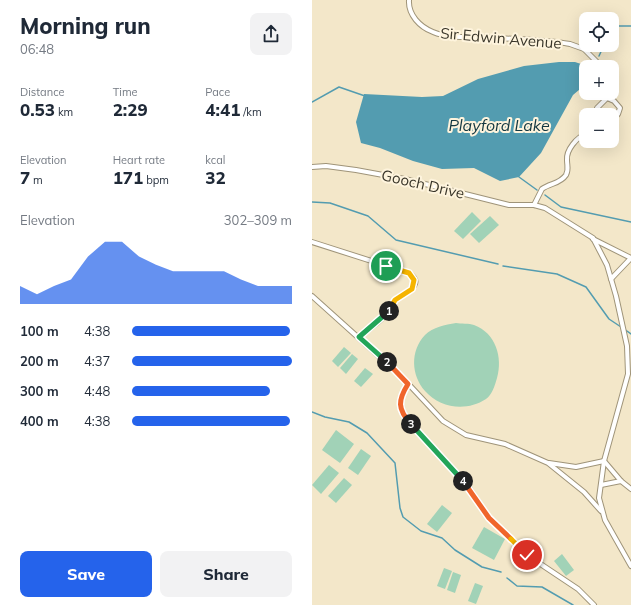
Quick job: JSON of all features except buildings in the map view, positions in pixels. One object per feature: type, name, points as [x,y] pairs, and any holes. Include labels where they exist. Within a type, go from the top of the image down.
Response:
[{"type":"street","name":"Sir Edwin Avenue","points":[[409,0],[414,17],[422,26],[434,32],[458,36],[570,44],[584,49],[595,60]]},
{"type":"street","points":[[597,108],[604,100]]},
{"type":"street","points":[[611,100],[620,108],[619,111]]},
{"type":"street","points":[[579,137],[566,159],[568,166],[567,174],[556,184],[542,189],[534,205],[545,208],[593,238],[631,258],[611,279]]},
{"type":"street","name":"Gooch Drive","points":[[312,166],[326,166],[356,170],[405,179],[509,205],[534,205]]},
{"type":"street","points":[[593,238],[601,251],[611,279],[627,346],[628,374],[604,461],[599,498],[602,511],[618,545],[631,566]]},
{"type":"street","points":[[313,244],[409,273],[414,277],[412,289],[395,300],[386,315],[359,337]]},
{"type":"street","points":[[312,296],[359,337],[408,384],[443,421],[466,435],[505,444],[548,463],[584,492],[602,511]]},
{"type":"street","points":[[408,384],[400,397],[402,410],[407,420],[469,488],[489,518],[527,555],[578,589],[594,605]]},
{"type":"street","points":[[548,463],[576,467],[604,461]]},
{"type":"street","points":[[604,461],[621,481],[631,489]]},
{"type":"street","points":[[601,485],[621,481]]},
{"type":"green space","points":[[472,212],[481,221],[463,239],[454,231]]},
{"type":"green space","points":[[490,216],[499,225],[479,243],[470,234]]},
{"type":"green space","points":[[456,323],[474,325],[488,334],[496,347],[499,362],[499,370],[496,381],[490,395],[478,403],[462,407],[446,404],[431,397],[420,385],[414,363],[420,341],[428,332],[435,328]]},
{"type":"green space","points":[[344,347],[351,353],[338,367],[332,361]]},
{"type":"green space","points":[[352,354],[358,359],[346,374],[340,368]]},
{"type":"green space","points":[[365,368],[373,374],[361,387],[354,381]]},
{"type":"green space","points":[[336,430],[354,444],[340,463],[322,450]]},
{"type":"green space","points":[[361,449],[371,456],[358,475],[348,468]]},
{"type":"green space","points":[[329,465],[339,473],[321,494],[312,485]]},
{"type":"green space","points":[[344,478],[352,485],[336,503],[328,496]]},
{"type":"green space","points":[[442,505],[452,513],[437,532],[427,524]]},
{"type":"green space","points":[[484,527],[505,539],[494,560],[472,548]]},
{"type":"green space","points":[[562,554],[574,570],[566,576],[554,561]]},
{"type":"green space","points":[[444,568],[452,571],[445,589],[437,586]]},
{"type":"green space","points":[[453,572],[461,575],[455,593],[447,590]]},
{"type":"green space","points":[[475,583],[483,586],[476,604],[468,601]]},
{"type":"water","name":"Playford Lake","points":[[559,62],[579,63],[579,90],[573,95],[541,153],[519,177],[500,181],[474,168],[442,169],[413,161],[380,148],[361,143],[356,122],[364,94],[422,97],[443,96],[478,79],[524,66]]},
{"type":"waterway","points":[[619,26],[631,26]]},
{"type":"waterway","points":[[599,56],[601,52]]},
{"type":"waterway","points":[[312,102],[339,87],[365,96]]},
{"type":"waterway","points":[[519,177],[537,190]]},
{"type":"waterway","points":[[545,195],[561,207],[631,222]]},
{"type":"waterway","points":[[312,202],[330,203],[368,216],[396,240],[498,264]]},
{"type":"waterway","points":[[503,266],[557,274],[586,287],[609,319],[621,327]]},
{"type":"waterway","points":[[624,329],[631,334]]},
{"type":"waterway","points":[[312,412],[325,417],[349,422],[367,433],[395,463],[400,508],[403,517],[421,531],[442,538],[455,550],[482,567],[501,572]]},
{"type":"waterway","points":[[507,578],[517,586],[542,587],[573,605]]},
{"type":"route","points":[[386,266],[412,275],[414,277],[413,287],[409,292],[399,296],[386,315],[359,337],[408,384],[400,397],[402,410],[407,420],[442,456],[469,488],[489,518],[527,555]]}]
